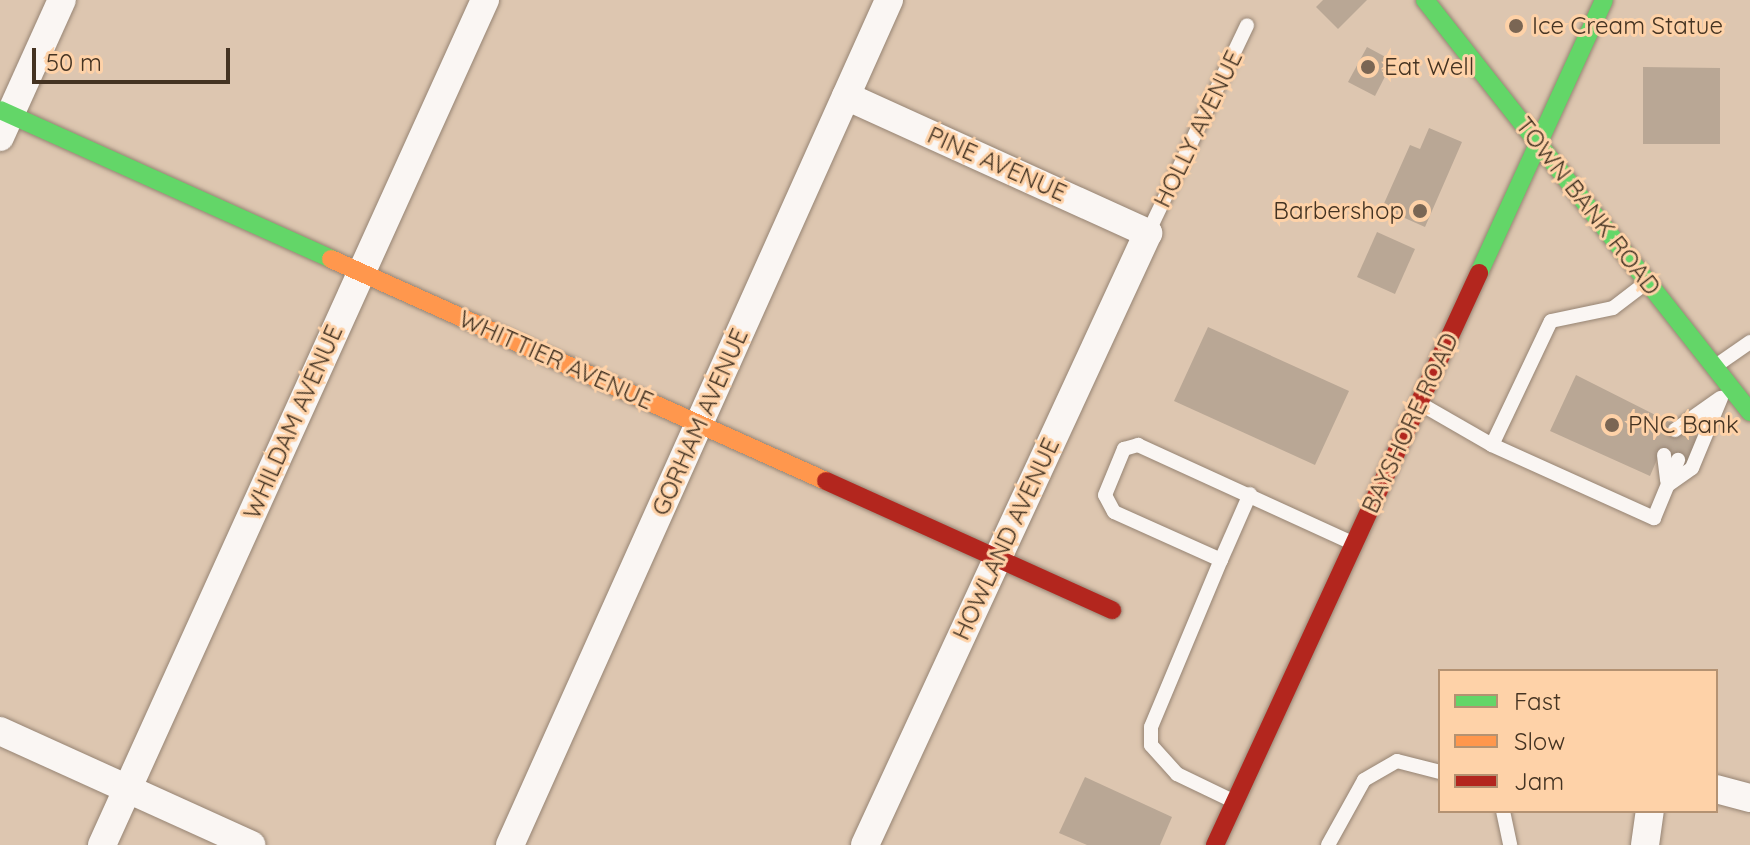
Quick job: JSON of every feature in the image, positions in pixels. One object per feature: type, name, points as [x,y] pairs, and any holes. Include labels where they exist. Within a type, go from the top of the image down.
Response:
[{"type":"street","points":[[3,120],[62,0]]},
{"type":"street","name":"WHILDAM AVENUE","points":[[102,845],[485,0]]},
{"type":"street","name":"GORHAM AVENUE","points":[[510,845],[889,0]]},
{"type":"street","name":"TOWN BANK ROAD","points":[[1425,0],[1714,367],[1727,394],[1750,412]]},
{"type":"street","name":"BAYSHORE ROAD","points":[[1215,845],[1604,0]]},
{"type":"street","name":"PINE AVENUE","points":[[846,96],[1148,233]]},
{"type":"street","name":"WHITTIER AVENUE","points":[[3,120],[362,272],[1112,610]]},
{"type":"street","name":"HOWLAND AVENUE","points":[[865,845],[1148,233]]},
{"type":"street","points":[[0,731],[251,845]]},
{"type":"street","points":[[1718,790],[1750,798]]},
{"type":"street","points":[[1645,845],[1650,813]]},
{"type":"lane","name":"HOLLY AVENUE","points":[[1148,233],[1247,25]]},
{"type":"lane","points":[[1492,445],[1551,321],[1613,308],[1648,282]]},
{"type":"lane","points":[[1714,367],[1750,342]]},
{"type":"lane","points":[[1667,485],[1692,468],[1727,394]]},
{"type":"lane","points":[[1682,434],[1699,414],[1727,394]]},
{"type":"lane","points":[[1419,403],[1492,445],[1654,518],[1667,485],[1671,458]]},
{"type":"lane","points":[[1221,560],[1114,512],[1105,495],[1124,449],[1138,445],[1354,544]]},
{"type":"lane","points":[[1235,802],[1177,774],[1151,745],[1151,727],[1250,494]]},
{"type":"lane","points":[[1328,845],[1364,780],[1397,761],[1438,771]]},
{"type":"lane","points":[[1503,813],[1510,845]]},
{"type":"building","points":[[1323,0],[1367,0],[1338,29],[1316,7]]},
{"type":"building","points":[[1367,47],[1393,61],[1375,96],[1348,82]]},
{"type":"building","points":[[1643,67],[1720,68],[1720,144],[1643,144]]},
{"type":"building","points":[[1429,128],[1462,142],[1425,227],[1382,208],[1410,145],[1420,149]]},
{"type":"building","points":[[1377,232],[1415,249],[1395,294],[1357,277]]},
{"type":"building","points":[[1208,327],[1349,391],[1315,465],[1174,401]]},
{"type":"building","points":[[1576,375],[1699,437],[1687,462],[1661,450],[1650,476],[1550,431]]},
{"type":"building","points":[[1085,777],[1172,817],[1160,845],[1087,845],[1059,833]]},
{"type":"traffic: fast","points":[[1425,0],[1750,412]]},
{"type":"traffic: fast","points":[[1479,273],[1604,0]]},
{"type":"traffic: fast","points":[[0,110],[331,259]]},
{"type":"traffic: slow","points":[[331,259],[826,481]]},
{"type":"traffic: jam","points":[[1215,845],[1479,273]]},
{"type":"traffic: jam","points":[[826,481],[1112,610]]},
{"type":"place","name":"Ice Cream Statue","points":[[1516,26]]},
{"type":"place","name":"Eat Well","points":[[1368,67]]},
{"type":"place","name":"Barbershop","points":[[1420,211]]},
{"type":"place","name":"PNC Bank","points":[[1612,425]]}]
